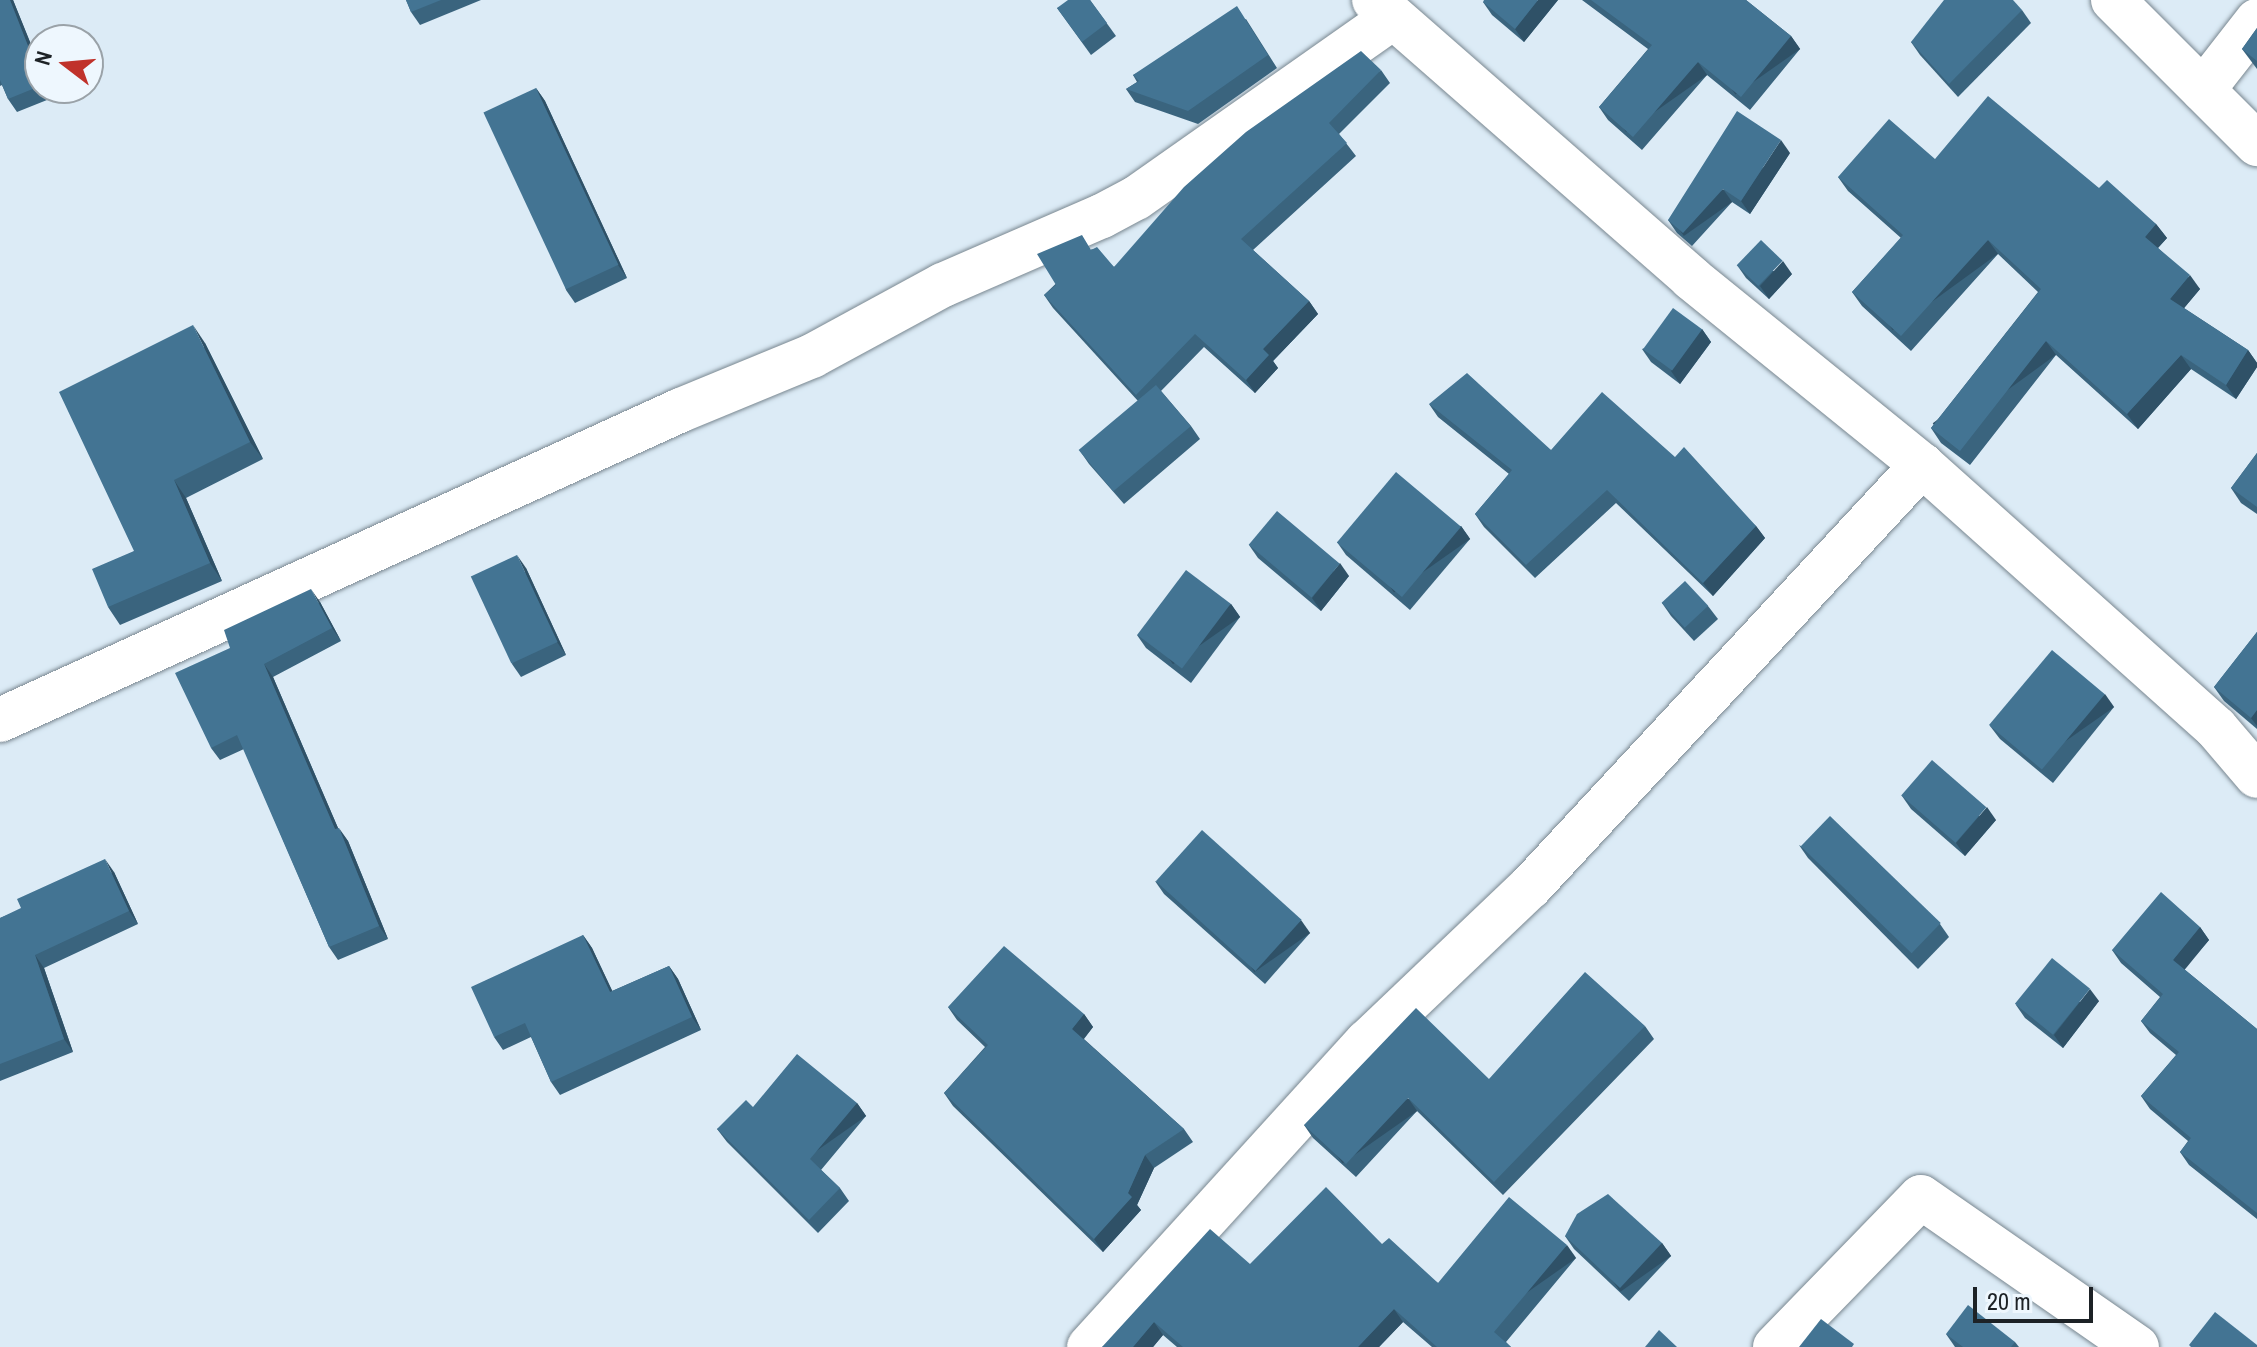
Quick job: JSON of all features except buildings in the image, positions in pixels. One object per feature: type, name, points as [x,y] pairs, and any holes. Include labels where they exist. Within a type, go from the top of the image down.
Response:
[{"type":"street","points":[[2113,0],[2257,144]]},
{"type":"street","points":[[0,720],[812,356],[943,285],[1102,216],[1136,198],[1382,9],[1691,278],[1922,465],[2207,719],[2257,776]]},
{"type":"street","points":[[2203,90],[2257,21]]},
{"type":"street","points":[[1089,1347],[1367,1042],[1530,887],[1922,465]]},
{"type":"street","points":[[1775,1347],[1921,1197],[2137,1347]]}]
